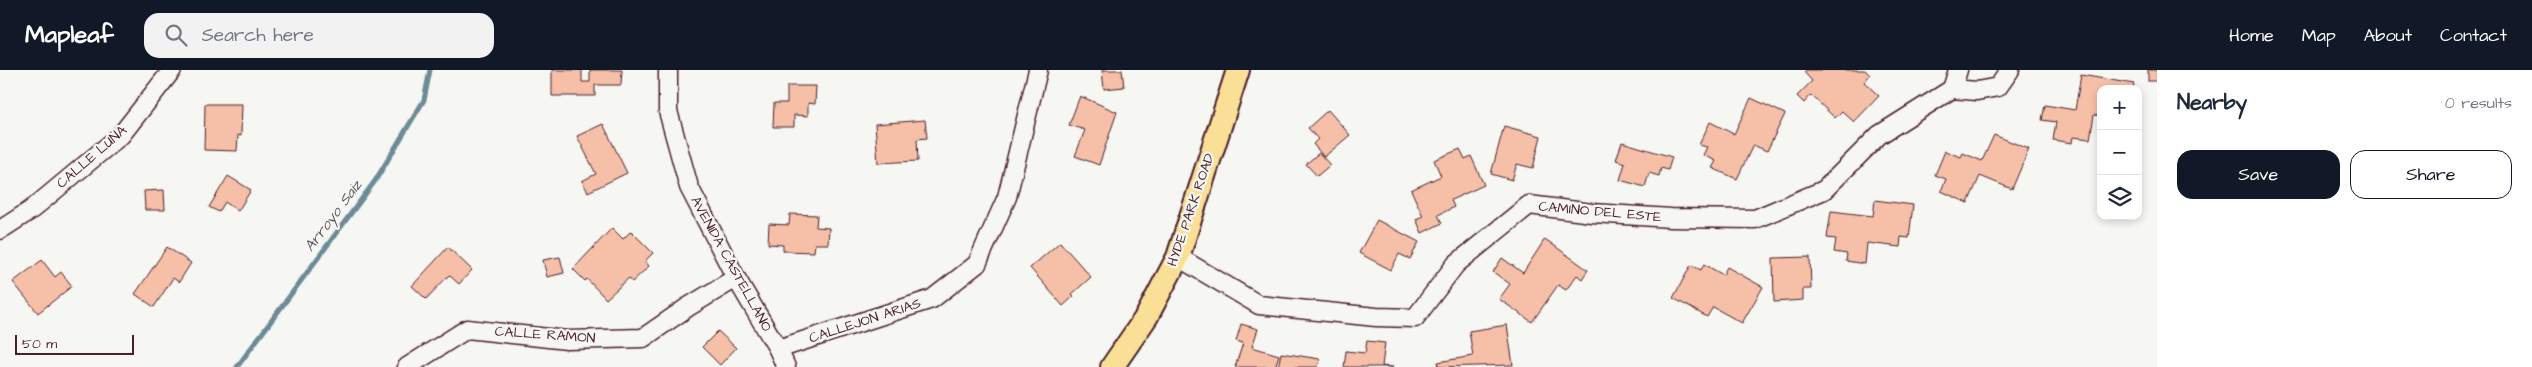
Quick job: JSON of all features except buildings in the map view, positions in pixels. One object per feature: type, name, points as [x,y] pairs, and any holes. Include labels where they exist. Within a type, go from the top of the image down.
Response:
[{"type":"main road","name":"HYDE PARK ROAD","points":[[1112,367],[1147,316],[1178,257],[1238,70]]},
{"type":"street","name":"CALLE LUNA","points":[[0,230],[31,210],[121,135],[172,70]]},
{"type":"street","name":"AVENIDA CASTELLANO","points":[[668,70],[668,111],[689,187],[736,278],[778,349],[786,367]]},
{"type":"street","name":"CALLEJON ARIAS","points":[[778,349],[932,300],[977,264],[1007,197],[1038,70]]},
{"type":"street","points":[[1958,70],[1952,89],[1977,91],[1998,87],[2010,70]]},
{"type":"street","name":"CAMINO DEL ESTE","points":[[1178,257],[1259,305],[1376,317],[1415,318],[1456,264],[1529,205],[1632,216],[1755,219],[1824,190],[1879,135],[1952,89]]},
{"type":"street","name":"CALLE RAMON","points":[[408,367],[467,329],[567,340],[643,338],[688,306],[736,278]]},
{"type":"waterway","name":"Arroyo Saiz","points":[[237,367],[375,181],[424,100],[430,70]]}]
